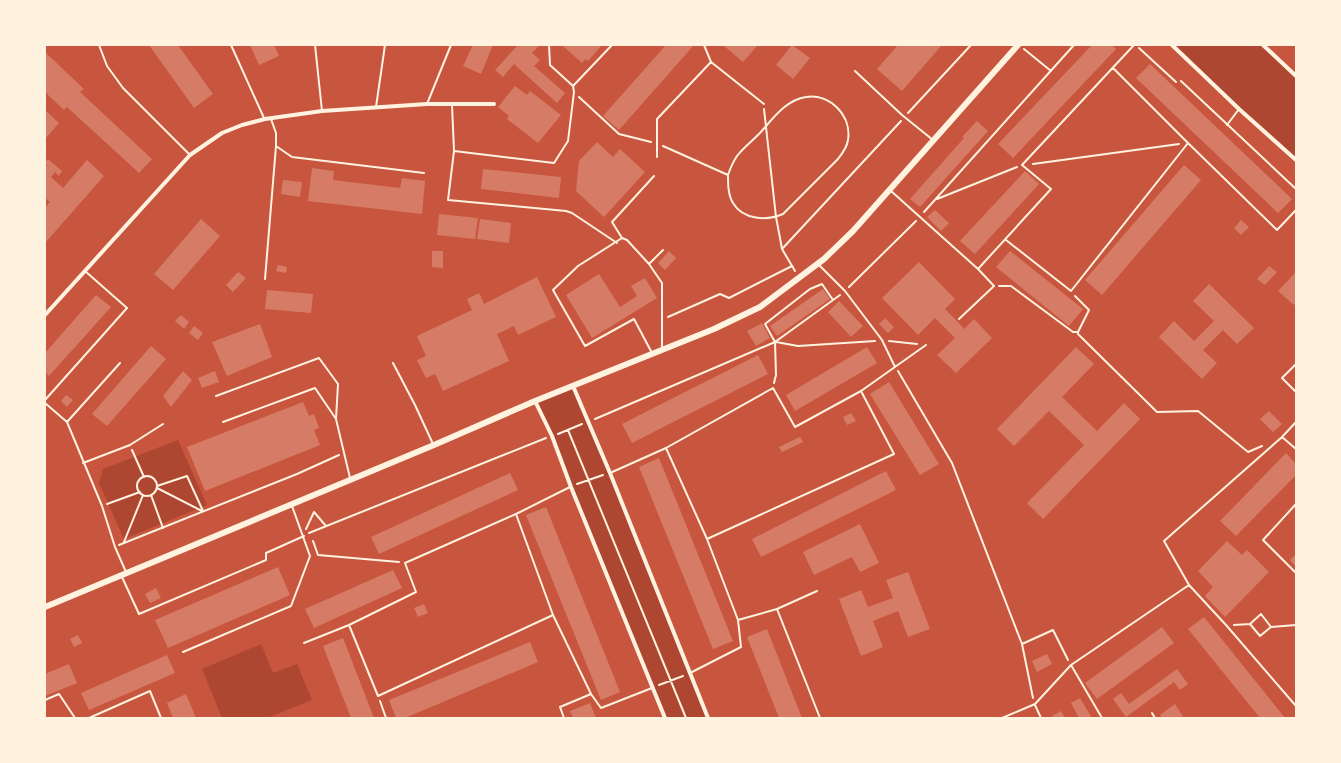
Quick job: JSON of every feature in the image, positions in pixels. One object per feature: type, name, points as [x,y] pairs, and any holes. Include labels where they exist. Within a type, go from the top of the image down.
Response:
[{"type":"main road","points":[[45,607],[434,445],[535,401],[714,329],[760,307],[818,264],[853,231],[1018,45]]},
{"type":"street","points":[[1172,45],[1296,160]]},
{"type":"street","points":[[1263,45],[1296,76]]},
{"type":"street","points":[[45,315],[190,155],[222,133],[242,125],[264,119],[322,111],[427,104],[494,104]]},
{"type":"street","points":[[573,386],[610,473],[708,718]]},
{"type":"street","points":[[535,401],[552,436],[571,487],[665,718]]},
{"type":"lane","points":[[99,45],[107,66],[124,88],[190,155]]},
{"type":"lane","points":[[231,45],[264,119]]},
{"type":"lane","points":[[316,45],[322,111]]},
{"type":"lane","points":[[376,107],[384,45]]},
{"type":"lane","points":[[427,104],[452,45]]},
{"type":"lane","points":[[454,151],[554,163],[568,141],[574,92],[573,86],[550,64],[549,45]]},
{"type":"lane","points":[[573,86],[612,45]]},
{"type":"lane","points":[[704,45],[710,62],[764,104]]},
{"type":"lane","points":[[978,269],[1051,189],[1022,165],[1134,45]]},
{"type":"lane","points":[[657,157],[656,119],[710,62]]},
{"type":"lane","points":[[1113,68],[1277,230],[1296,210]]},
{"type":"lane","points":[[855,72],[933,141]]},
{"type":"lane","points":[[1181,81],[1296,189]]},
{"type":"lane","points":[[452,104],[454,151],[448,200],[566,211],[572,213],[616,243]]},
{"type":"lane","points":[[1227,125],[1240,109]]},
{"type":"lane","points":[[265,279],[276,146],[276,133],[271,118]]},
{"type":"lane","points":[[1006,240],[1071,291],[1188,143]]},
{"type":"lane","points":[[276,146],[292,157],[424,173]]},
{"type":"lane","points":[[654,176],[612,222],[622,238],[627,240],[649,264],[662,283],[662,349]]},
{"type":"lane","points":[[890,190],[978,269],[994,286],[959,319]]},
{"type":"lane","points":[[622,238],[578,266],[553,290],[585,346],[634,319],[652,354]]},
{"type":"lane","points":[[649,264],[663,250]]},
{"type":"lane","points":[[818,264],[845,291],[882,340],[895,367]]},
{"type":"lane","points":[[85,271],[127,308],[45,401],[67,422],[102,506],[123,574],[139,614],[266,560],[266,553],[304,536]]},
{"type":"lane","points":[[610,473],[666,448],[773,388],[795,427],[861,391],[926,345]]},
{"type":"lane","points":[[216,396],[319,358],[338,384],[336,419],[350,480]]},
{"type":"lane","points":[[67,422],[120,363]]},
{"type":"lane","points":[[393,363],[434,445]]},
{"type":"lane","points":[[1296,364],[1282,378],[1296,392]]},
{"type":"lane","points":[[223,422],[315,388],[336,419]]},
{"type":"lane","points":[[706,539],[894,454],[861,391]]},
{"type":"lane","points":[[1296,422],[1282,437],[1164,541],[1189,585],[1226,625],[1296,706]]},
{"type":"lane","points":[[83,462],[130,445],[163,424]]},
{"type":"lane","points":[[1282,437],[1296,449]]},
{"type":"lane","points":[[666,448],[706,539],[738,620],[741,647],[690,673]]},
{"type":"lane","points":[[304,643],[349,625],[416,592],[405,563],[516,514],[571,487]]},
{"type":"lane","points":[[183,652],[291,606],[310,556],[304,536],[291,504]]},
{"type":"lane","points":[[1296,504],[1263,540],[1296,573]]},
{"type":"lane","points":[[516,514],[553,615],[591,694],[601,708],[652,688]]},
{"type":"lane","points":[[1002,718],[1035,704],[1071,665],[1189,585]]},
{"type":"lane","points":[[738,620],[777,609],[817,591]]},
{"type":"lane","points":[[777,609],[820,718]]},
{"type":"lane","points":[[349,625],[378,696],[553,615]]},
{"type":"lane","points":[[1071,665],[1102,718]]},
{"type":"lane","points":[[89,718],[150,691],[161,718]]},
{"type":"lane","points":[[45,700],[59,694],[75,718]]},
{"type":"lane","points":[[564,718],[560,708],[591,694]]},
{"type":"lane","points":[[1035,704],[1041,718]]},
{"type":"lane","points":[[1152,713],[1155,718]]},
{"type":"path","points":[[782,249],[971,45]]},
{"type":"path","points":[[304,536],[588,422],[775,342],[845,291],[937,200],[1074,45]]},
{"type":"path","points":[[1024,49],[1051,71]]},
{"type":"path","points":[[574,92],[619,134],[657,144],[728,175]]},
{"type":"path","points":[[818,96],[829,100],[840,110],[845,119],[848,129],[848,141],[844,151],[791,208],[783,214],[776,217],[762,219],[752,217],[742,212],[733,203],[729,190],[728,175],[737,156],[783,108],[794,100],[818,96]]},
{"type":"path","points":[[764,104],[776,217],[782,249],[795,271]]},
{"type":"path","points":[[937,200],[1022,165],[1188,143]]},
{"type":"path","points":[[663,319],[720,294],[729,298],[792,266]]},
{"type":"path","points":[[773,388],[776,375],[775,342],[765,324],[810,289],[822,284],[833,300]]},
{"type":"path","points":[[994,286],[1011,286],[1073,332],[1078,332],[1157,412],[1198,410],[1248,452],[1262,446]]},
{"type":"path","points":[[1071,291],[1089,310],[1078,332]]},
{"type":"path","points":[[775,342],[798,346],[882,340],[926,345]]},
{"type":"path","points":[[895,367],[952,463],[1022,644],[1035,704]]},
{"type":"path","points":[[568,430],[686,718]]},
{"type":"path","points":[[130,445],[144,477]]},
{"type":"path","points":[[114,547],[297,474],[343,453]]},
{"type":"path","points":[[571,487],[610,473]]},
{"type":"path","points":[[203,511],[157,487],[153,478],[150,476],[144,477],[138,483],[140,492],[143,495],[151,495],[157,487],[187,476],[203,511]]},
{"type":"path","points":[[102,506],[140,492]]},
{"type":"path","points":[[124,542],[143,495]]},
{"type":"path","points":[[151,495],[163,528]]},
{"type":"path","points":[[304,536],[314,512],[326,526]]},
{"type":"path","points":[[312,540],[318,555],[405,563]]},
{"type":"path","points":[[1226,625],[1250,624],[1261,614],[1271,627]]},
{"type":"path","points":[[1250,624],[1260,636],[1271,627],[1296,625]]},
{"type":"path","points":[[1022,644],[1053,630],[1071,665]]},
{"type":"path","points":[[652,688],[690,673]]},
{"type":"path","points":[[378,696],[386,718]]},
{"type":"shaded area","points":[[1172,45],[1263,45],[1296,76],[1296,160]]},
{"type":"shaded area","points":[[573,386],[708,718],[665,718],[552,436],[535,401]]},
{"type":"shaded area","points":[[178,440],[207,505],[124,539],[99,483],[103,469]]},
{"type":"shaded area","points":[[261,644],[273,673],[297,664],[312,700],[267,718],[222,718],[202,669]]},
{"type":"building","points":[[149,45],[178,45],[213,94],[194,108]]},
{"type":"building","points":[[250,45],[274,45],[279,56],[259,65]]},
{"type":"building","points":[[473,45],[493,45],[481,74],[463,66]]},
{"type":"building","points":[[518,45],[540,45],[532,53],[540,60],[534,66],[565,93],[557,103],[514,64],[503,77],[495,70]]},
{"type":"building","points":[[562,45],[602,45],[588,61],[585,59],[582,63]]},
{"type":"building","points":[[666,45],[694,45],[619,130],[603,116]]},
{"type":"building","points":[[723,45],[758,45],[743,62]]},
{"type":"building","points":[[792,45],[810,58],[793,79],[776,65]]},
{"type":"building","points":[[898,45],[942,45],[902,91],[877,69]]},
{"type":"building","points":[[1092,45],[1112,45],[1116,49],[1013,158],[998,144]]},
{"type":"building","points":[[46,53],[84,89],[80,92],[152,159],[139,173],[67,107],[64,110],[45,92]]},
{"type":"building","points":[[1150,64],[1292,199],[1278,213],[1136,78]]},
{"type":"building","points":[[515,86],[527,95],[530,91],[561,115],[538,143],[507,119],[509,116],[498,107]]},
{"type":"building","points":[[45,110],[59,123],[45,139]]},
{"type":"building","points":[[977,121],[988,131],[920,207],[910,199],[964,138],[962,137]]},
{"type":"building","points":[[597,142],[613,157],[620,149],[645,172],[604,217],[576,191],[579,161]]},
{"type":"building","points":[[48,159],[62,171],[59,176],[55,172],[51,177],[63,188],[87,160],[104,176],[45,243],[45,208],[50,202],[45,198],[45,168],[47,165],[45,162]]},
{"type":"building","points":[[1184,165],[1201,180],[1102,295],[1085,280]]},
{"type":"building","points":[[312,168],[334,171],[333,180],[400,188],[402,178],[425,181],[422,214],[308,201]]},
{"type":"building","points":[[483,169],[561,177],[559,198],[481,189]]},
{"type":"building","points":[[1025,171],[1039,184],[975,254],[960,241]]},
{"type":"building","points":[[283,180],[302,182],[300,197],[281,194]]},
{"type":"building","points":[[935,210],[949,223],[941,231],[927,217]]},
{"type":"building","points":[[439,214],[478,218],[475,239],[437,235]]},
{"type":"building","points":[[201,219],[220,236],[173,290],[154,274]]},
{"type":"building","points":[[480,219],[511,223],[509,243],[477,239]]},
{"type":"building","points":[[1241,220],[1249,227],[1241,235],[1234,228]]},
{"type":"building","points":[[432,251],[443,251],[443,268],[432,267]]},
{"type":"building","points":[[669,251],[676,258],[665,270],[658,263]]},
{"type":"building","points":[[1010,251],[1083,309],[1069,326],[996,267]]},
{"type":"building","points":[[919,262],[955,299],[945,309],[964,329],[974,319],[992,338],[956,373],[937,355],[955,338],[935,318],[918,335],[882,298]]},
{"type":"building","points":[[278,265],[287,267],[286,273],[276,271]]},
{"type":"building","points":[[1269,266],[1277,272],[1265,285],[1257,279]]},
{"type":"building","points":[[238,272],[246,278],[233,292],[226,285]]},
{"type":"building","points":[[1296,272],[1296,303],[1294,305],[1278,291]]},
{"type":"building","points":[[599,274],[620,307],[637,296],[631,286],[645,278],[657,298],[592,338],[566,295]]},
{"type":"building","points":[[537,277],[556,317],[518,335],[514,326],[497,334],[509,361],[443,391],[435,374],[426,378],[417,360],[426,356],[417,336],[472,310],[467,299],[479,293],[484,304]]},
{"type":"building","points":[[1209,284],[1254,328],[1237,344],[1223,330],[1203,350],[1217,363],[1202,379],[1159,337],[1174,321],[1194,341],[1214,321],[1193,301]]},
{"type":"building","points":[[823,289],[830,299],[777,336],[770,326]]},
{"type":"building","points":[[267,290],[313,294],[311,313],[265,309]]},
{"type":"building","points":[[96,295],[111,307],[49,376],[45,372],[45,353]]},
{"type":"building","points":[[839,301],[863,326],[851,337],[828,312]]},
{"type":"building","points":[[181,315],[189,322],[184,329],[175,321]]},
{"type":"building","points":[[885,318],[894,327],[888,333],[879,324]]},
{"type":"building","points":[[762,323],[770,338],[756,346],[747,331]]},
{"type":"building","points":[[260,324],[272,357],[227,376],[212,342]]},
{"type":"building","points":[[194,326],[203,333],[198,340],[189,333]]},
{"type":"building","points":[[151,346],[166,359],[107,426],[92,414]]},
{"type":"building","points":[[867,347],[877,363],[795,411],[786,395]]},
{"type":"building","points":[[1076,347],[1094,364],[1062,397],[1097,431],[1124,403],[1140,419],[1043,519],[1027,503],[1084,445],[1049,411],[1014,446],[997,429]]},
{"type":"building","points":[[758,355],[768,374],[632,443],[622,424]]},
{"type":"building","points":[[183,371],[192,380],[171,407],[163,396]]},
{"type":"building","points":[[215,371],[219,382],[202,388],[198,378]]},
{"type":"building","points":[[889,382],[939,464],[920,475],[870,394]]},
{"type":"building","points":[[66,395],[73,400],[67,407],[61,401]]},
{"type":"building","points":[[303,402],[309,416],[314,414],[319,428],[314,430],[320,445],[205,491],[187,447]]},
{"type":"building","points":[[1269,411],[1282,424],[1273,432],[1260,419]]},
{"type":"building","points":[[851,413],[856,421],[847,425],[843,417]]},
{"type":"building","points":[[800,437],[803,442],[782,452],[779,447]]},
{"type":"building","points":[[1286,453],[1296,464],[1296,475],[1236,536],[1220,521]]},
{"type":"building","points":[[659,458],[733,641],[713,649],[639,467]]},
{"type":"building","points":[[886,471],[896,490],[761,557],[752,539]]},
{"type":"building","points":[[510,473],[518,490],[379,554],[371,537]]},
{"type":"building","points":[[546,507],[620,692],[601,700],[526,515]]},
{"type":"building","points":[[860,524],[879,563],[860,572],[852,557],[814,575],[803,552]]},
{"type":"building","points":[[1227,541],[1242,555],[1247,550],[1269,572],[1225,617],[1205,596],[1213,587],[1198,571]]},
{"type":"building","points":[[1296,554],[1296,567],[1290,560]]},
{"type":"building","points":[[278,567],[290,595],[168,648],[155,620]]},
{"type":"building","points":[[393,570],[402,588],[314,628],[305,609]]},
{"type":"building","points":[[908,572],[930,629],[908,637],[898,611],[873,621],[883,647],[861,656],[839,599],[861,590],[868,607],[893,598],[886,580]]},
{"type":"building","points":[[156,588],[161,598],[150,603],[145,594]]},
{"type":"building","points":[[424,604],[428,613],[418,617],[414,608]]},
{"type":"building","points":[[1204,617],[1285,718],[1260,718],[1188,629]]},
{"type":"building","points":[[1162,627],[1174,643],[1097,699],[1085,683]]},
{"type":"building","points":[[767,629],[802,718],[779,718],[747,637]]},
{"type":"building","points":[[78,635],[82,643],[74,647],[70,639]]},
{"type":"building","points":[[343,638],[374,718],[351,718],[323,646]]},
{"type":"building","points":[[530,642],[538,662],[405,718],[396,718],[389,700]]},
{"type":"building","points":[[1047,654],[1052,664],[1037,672],[1032,661]]},
{"type":"building","points":[[167,655],[175,673],[89,710],[81,693]]},
{"type":"building","points":[[69,664],[77,683],[45,696],[45,674]]},
{"type":"building","points":[[1177,669],[1188,684],[1180,690],[1174,682],[1126,717],[1113,699],[1121,693],[1129,704]]},
{"type":"building","points":[[186,694],[196,718],[173,718],[167,703]]},
{"type":"building","points":[[1080,698],[1092,718],[1079,718],[1071,703]]},
{"type":"building","points":[[590,703],[596,718],[573,718],[570,711]]},
{"type":"building","points":[[1175,704],[1184,718],[1162,718],[1160,715]]},
{"type":"building","points":[[1061,711],[1065,718],[1053,718],[1052,716]]}]
